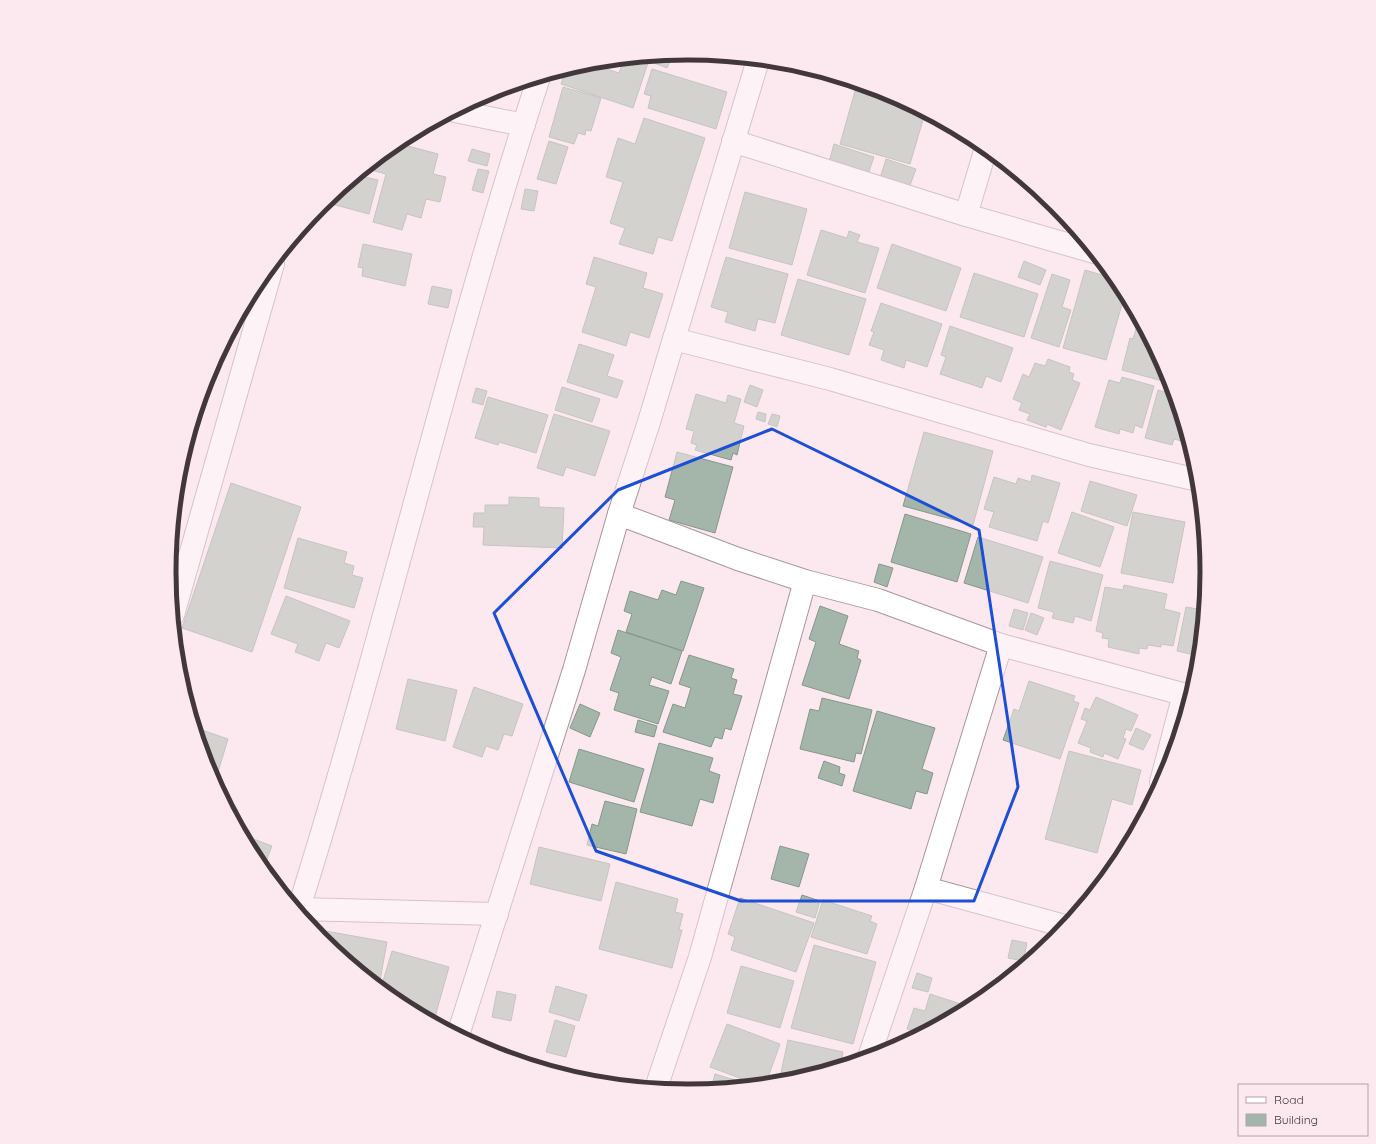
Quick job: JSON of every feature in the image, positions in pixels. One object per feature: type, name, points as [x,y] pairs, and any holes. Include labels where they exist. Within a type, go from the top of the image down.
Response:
[{"type":"street","points":[[460,1030],[574,670],[619,514],[674,339],[757,64]]},
{"type":"street","points":[[299,906],[334,798],[459,344],[537,83]]},
{"type":"street","points":[[463,113],[524,125]]},
{"type":"street","points":[[733,141],[966,215],[1086,250]]},
{"type":"street","points":[[966,215],[984,155]]},
{"type":"street","points":[[177,601],[269,278]]},
{"type":"street","points":[[674,339],[830,379],[1089,455],[1191,478]]},
{"type":"street","points":[[619,514],[738,559],[805,581],[878,600],[1001,645],[1185,695]]},
{"type":"street","points":[[658,1083],[700,957],[805,581]]},
{"type":"street","points":[[873,1049],[926,888],[1001,645]]},
{"type":"street","points":[[926,888],[1059,924]]},
{"type":"street","points":[[303,910],[497,914]]},
{"type":"highlighted area","points":[[772,429],[979,530],[1018,787],[974,901],[741,901],[596,851],[494,613],[618,490]]},
{"type":"building","points":[[655,61],[670,61],[667,68],[654,63]]},
{"type":"building","points":[[648,62],[633,108],[561,84],[564,75],[588,70],[602,67],[619,73],[622,64]]},
{"type":"building","points":[[652,69],[727,92],[716,129],[648,108],[651,96],[644,94]]},
{"type":"building","points":[[563,87],[601,98],[591,131],[586,130],[585,135],[578,133],[574,144],[549,137]]},
{"type":"building","points":[[856,88],[884,99],[924,118],[910,164],[840,144]]},
{"type":"building","points":[[644,118],[705,138],[672,241],[658,237],[653,254],[619,244],[625,228],[610,223],[623,182],[606,177],[618,138],[635,144]]},
{"type":"building","points":[[549,141],[568,147],[556,184],[537,179]]},
{"type":"building","points":[[409,143],[408,146],[438,154],[433,174],[446,177],[440,202],[426,199],[421,218],[407,214],[402,230],[373,222],[386,174],[371,170]]},
{"type":"building","points":[[834,144],[874,157],[868,174],[829,162]]},
{"type":"building","points":[[472,149],[490,154],[487,166],[468,161]]},
{"type":"building","points":[[886,159],[916,169],[909,188],[880,178]]},
{"type":"building","points":[[478,169],[489,171],[483,193],[472,190]]},
{"type":"building","points":[[366,174],[365,177],[378,180],[369,214],[332,204]]},
{"type":"building","points":[[525,189],[538,191],[534,211],[521,209]]},
{"type":"building","points":[[745,192],[807,209],[792,265],[729,248]]},
{"type":"building","points":[[821,230],[847,238],[849,231],[860,235],[857,242],[879,248],[865,293],[807,275]]},
{"type":"building","points":[[363,244],[412,254],[405,286],[362,276],[363,268],[358,267]]},
{"type":"building","points":[[892,244],[961,268],[946,311],[877,288]]},
{"type":"building","points":[[594,257],[647,273],[643,288],[663,294],[649,338],[630,332],[626,346],[582,332],[596,287],[586,284]]},
{"type":"building","points":[[726,257],[788,274],[775,323],[758,319],[755,331],[725,322],[728,312],[711,307]]},
{"type":"building","points":[[1024,261],[1046,270],[1040,285],[1018,277]]},
{"type":"building","points":[[1085,270],[1105,276],[1123,302],[1106,360],[1063,348]]},
{"type":"building","points":[[974,273],[1038,294],[1024,337],[960,317]]},
{"type":"building","points":[[1052,274],[1070,280],[1062,307],[1071,310],[1059,347],[1031,338]]},
{"type":"building","points":[[798,279],[866,299],[849,355],[781,335]]},
{"type":"building","points":[[432,286],[452,290],[448,308],[428,304]]},
{"type":"building","points":[[881,303],[942,324],[927,367],[906,360],[904,368],[881,360],[884,350],[869,345],[874,332],[871,331]]},
{"type":"building","points":[[950,326],[1013,348],[1001,382],[986,376],[982,388],[940,374],[946,357],[941,355]]},
{"type":"building","points":[[1137,327],[1163,381],[1122,370],[1130,338],[1133,339]]},
{"type":"building","points":[[579,344],[614,355],[607,376],[623,381],[617,398],[567,382]]},
{"type":"building","points":[[1048,359],[1070,367],[1069,372],[1074,374],[1072,380],[1080,383],[1061,430],[1047,424],[1046,427],[1027,420],[1030,414],[1019,410],[1022,403],[1013,399],[1023,374],[1029,377],[1035,363],[1045,366]]},
{"type":"building","points":[[1122,377],[1154,386],[1142,428],[1135,425],[1133,433],[1120,429],[1119,434],[1095,427],[1109,380],[1120,383]]},
{"type":"building","points":[[750,385],[763,390],[757,407],[744,402]]},
{"type":"building","points":[[562,387],[600,399],[592,422],[555,410]]},
{"type":"building","points":[[476,388],[487,391],[483,405],[472,402]]},
{"type":"building","points":[[1158,390],[1167,393],[1184,442],[1174,439],[1172,445],[1145,438]]},
{"type":"building","points":[[696,394],[726,403],[728,395],[741,399],[734,423],[744,426],[737,455],[733,453],[731,460],[695,450],[697,445],[691,443],[694,431],[686,429]]},
{"type":"building","points":[[488,397],[548,415],[536,453],[499,442],[498,445],[475,438]]},
{"type":"building","points":[[758,412],[766,414],[765,422],[756,419]]},
{"type":"building","points":[[554,414],[610,431],[595,476],[566,467],[563,476],[537,468]]},
{"type":"building","points":[[772,414],[780,416],[777,427],[768,424]]},
{"type":"building","points":[[924,432],[993,451],[973,525],[903,506]]},
{"type":"building","points":[[677,452],[733,467],[715,533],[669,520],[675,500],[665,497]]},
{"type":"building","points":[[1032,475],[1060,483],[1048,523],[1043,521],[1037,541],[989,527],[994,512],[984,509],[994,477],[1016,484],[1018,478],[1031,482]]},
{"type":"building","points":[[1090,481],[1137,495],[1127,526],[1081,511]]},
{"type":"building","points":[[231,483],[301,507],[252,652],[182,628]]},
{"type":"building","points":[[509,497],[539,498],[539,507],[564,508],[562,548],[483,545],[484,527],[473,527],[474,513],[485,513],[485,505],[509,505]]},
{"type":"building","points":[[1072,512],[1114,527],[1100,567],[1058,553]]},
{"type":"building","points":[[1133,512],[1185,522],[1173,583],[1121,573]]},
{"type":"building","points":[[905,514],[971,534],[957,582],[891,562]]},
{"type":"building","points":[[978,537],[1043,557],[1028,603],[964,583]]},
{"type":"building","points":[[298,538],[347,552],[344,563],[354,566],[352,575],[363,578],[354,608],[284,588]]},
{"type":"building","points":[[1050,561],[1103,575],[1091,621],[1075,616],[1073,623],[1052,618],[1054,612],[1038,608]]},
{"type":"building","points":[[879,564],[893,568],[887,587],[874,582]]},
{"type":"building","points":[[681,581],[704,588],[683,651],[626,632],[632,614],[624,611],[630,591],[658,600],[662,590],[676,595]]},
{"type":"building","points":[[1124,585],[1167,594],[1164,609],[1180,613],[1173,646],[1161,644],[1161,647],[1148,645],[1147,649],[1139,648],[1139,654],[1108,647],[1109,639],[1102,638],[1103,633],[1096,631],[1105,587],[1123,590]]},
{"type":"building","points":[[286,596],[350,621],[339,648],[326,643],[319,661],[295,652],[298,644],[271,634]]},
{"type":"building","points":[[820,606],[848,616],[839,644],[859,651],[857,658],[861,660],[849,699],[802,685],[816,642],[809,639]]},
{"type":"building","points":[[1186,607],[1199,609],[1193,655],[1177,651]]},
{"type":"building","points":[[1014,609],[1028,613],[1023,630],[1009,626]]},
{"type":"building","points":[[1031,613],[1044,618],[1037,635],[1025,630]]},
{"type":"building","points":[[618,630],[682,651],[671,684],[652,677],[649,685],[669,691],[658,724],[614,710],[619,693],[610,690],[621,657],[611,653]]},
{"type":"building","points":[[689,655],[734,669],[731,678],[737,680],[733,694],[742,696],[731,730],[725,728],[722,739],[715,737],[711,747],[663,732],[673,704],[685,708],[691,688],[679,684]]},
{"type":"building","points":[[408,679],[457,690],[445,741],[396,729]]},
{"type":"building","points":[[1029,681],[1075,696],[1073,701],[1079,703],[1060,759],[1003,740],[1014,709],[1019,711]]},
{"type":"building","points":[[474,687],[523,704],[512,736],[504,734],[498,750],[486,746],[482,757],[453,747]]},
{"type":"building","points":[[1096,697],[1138,715],[1131,731],[1126,729],[1123,738],[1126,739],[1118,759],[1104,753],[1103,757],[1090,752],[1091,748],[1078,743],[1087,721],[1081,719],[1085,708],[1090,710]]},
{"type":"building","points":[[822,698],[872,710],[861,754],[856,753],[854,762],[800,749],[810,709],[819,711]]},
{"type":"building","points":[[580,704],[600,713],[590,737],[570,728]]},
{"type":"building","points":[[877,711],[935,728],[922,769],[933,773],[927,794],[916,791],[911,809],[853,791]]},
{"type":"building","points":[[638,720],[657,726],[654,737],[635,732]]},
{"type":"building","points":[[1136,728],[1151,735],[1143,750],[1129,744]]},
{"type":"building","points":[[201,730],[228,739],[218,774]]},
{"type":"building","points":[[659,743],[713,758],[709,771],[720,775],[713,803],[700,799],[692,826],[640,812]]},
{"type":"building","points":[[579,749],[644,769],[634,802],[569,782]]},
{"type":"building","points":[[1069,751],[1141,770],[1132,805],[1112,799],[1097,853],[1045,839]]},
{"type":"building","points":[[824,761],[840,767],[839,773],[845,775],[842,786],[818,778]]},
{"type":"building","points":[[605,801],[637,809],[626,854],[587,845],[592,824],[598,826]]},
{"type":"building","points":[[251,838],[272,846],[266,862]]},
{"type":"building","points":[[780,846],[809,854],[799,887],[771,879]]},
{"type":"building","points":[[539,847],[610,864],[601,901],[530,884]]},
{"type":"building","points":[[616,882],[678,899],[675,912],[683,914],[679,930],[682,930],[672,968],[599,949]]},
{"type":"building","points":[[802,895],[820,901],[815,918],[796,912]]},
{"type":"building","points":[[740,898],[814,923],[796,972],[731,950],[735,937],[728,934]]},
{"type":"building","points":[[823,900],[872,916],[870,921],[877,924],[867,954],[811,937]]},
{"type":"building","points":[[323,930],[387,942],[380,981],[350,957]]},
{"type":"building","points":[[1012,940],[1027,943],[1023,959],[1021,961],[1008,958]]},
{"type":"building","points":[[814,945],[876,962],[853,1044],[791,1028]]},
{"type":"building","points":[[392,951],[449,967],[435,1017],[404,998],[383,983]]},
{"type":"building","points":[[741,966],[794,981],[780,1028],[727,1013]]},
{"type":"building","points":[[917,973],[932,978],[928,992],[912,988]]},
{"type":"building","points":[[556,986],[587,995],[579,1021],[549,1012]]},
{"type":"building","points":[[497,991],[516,995],[511,1021],[492,1017]]},
{"type":"building","points":[[930,994],[962,1004],[914,1031],[907,1029],[914,1008],[925,1011]]},
{"type":"building","points":[[555,1020],[575,1026],[566,1057],[546,1052]]},
{"type":"building","points":[[727,1024],[780,1044],[768,1078],[747,1081],[710,1067]]},
{"type":"building","points":[[788,1040],[843,1052],[841,1061],[821,1067],[780,1075]]},
{"type":"building","points":[[715,1074],[739,1081],[721,1083],[713,1083]]}]
